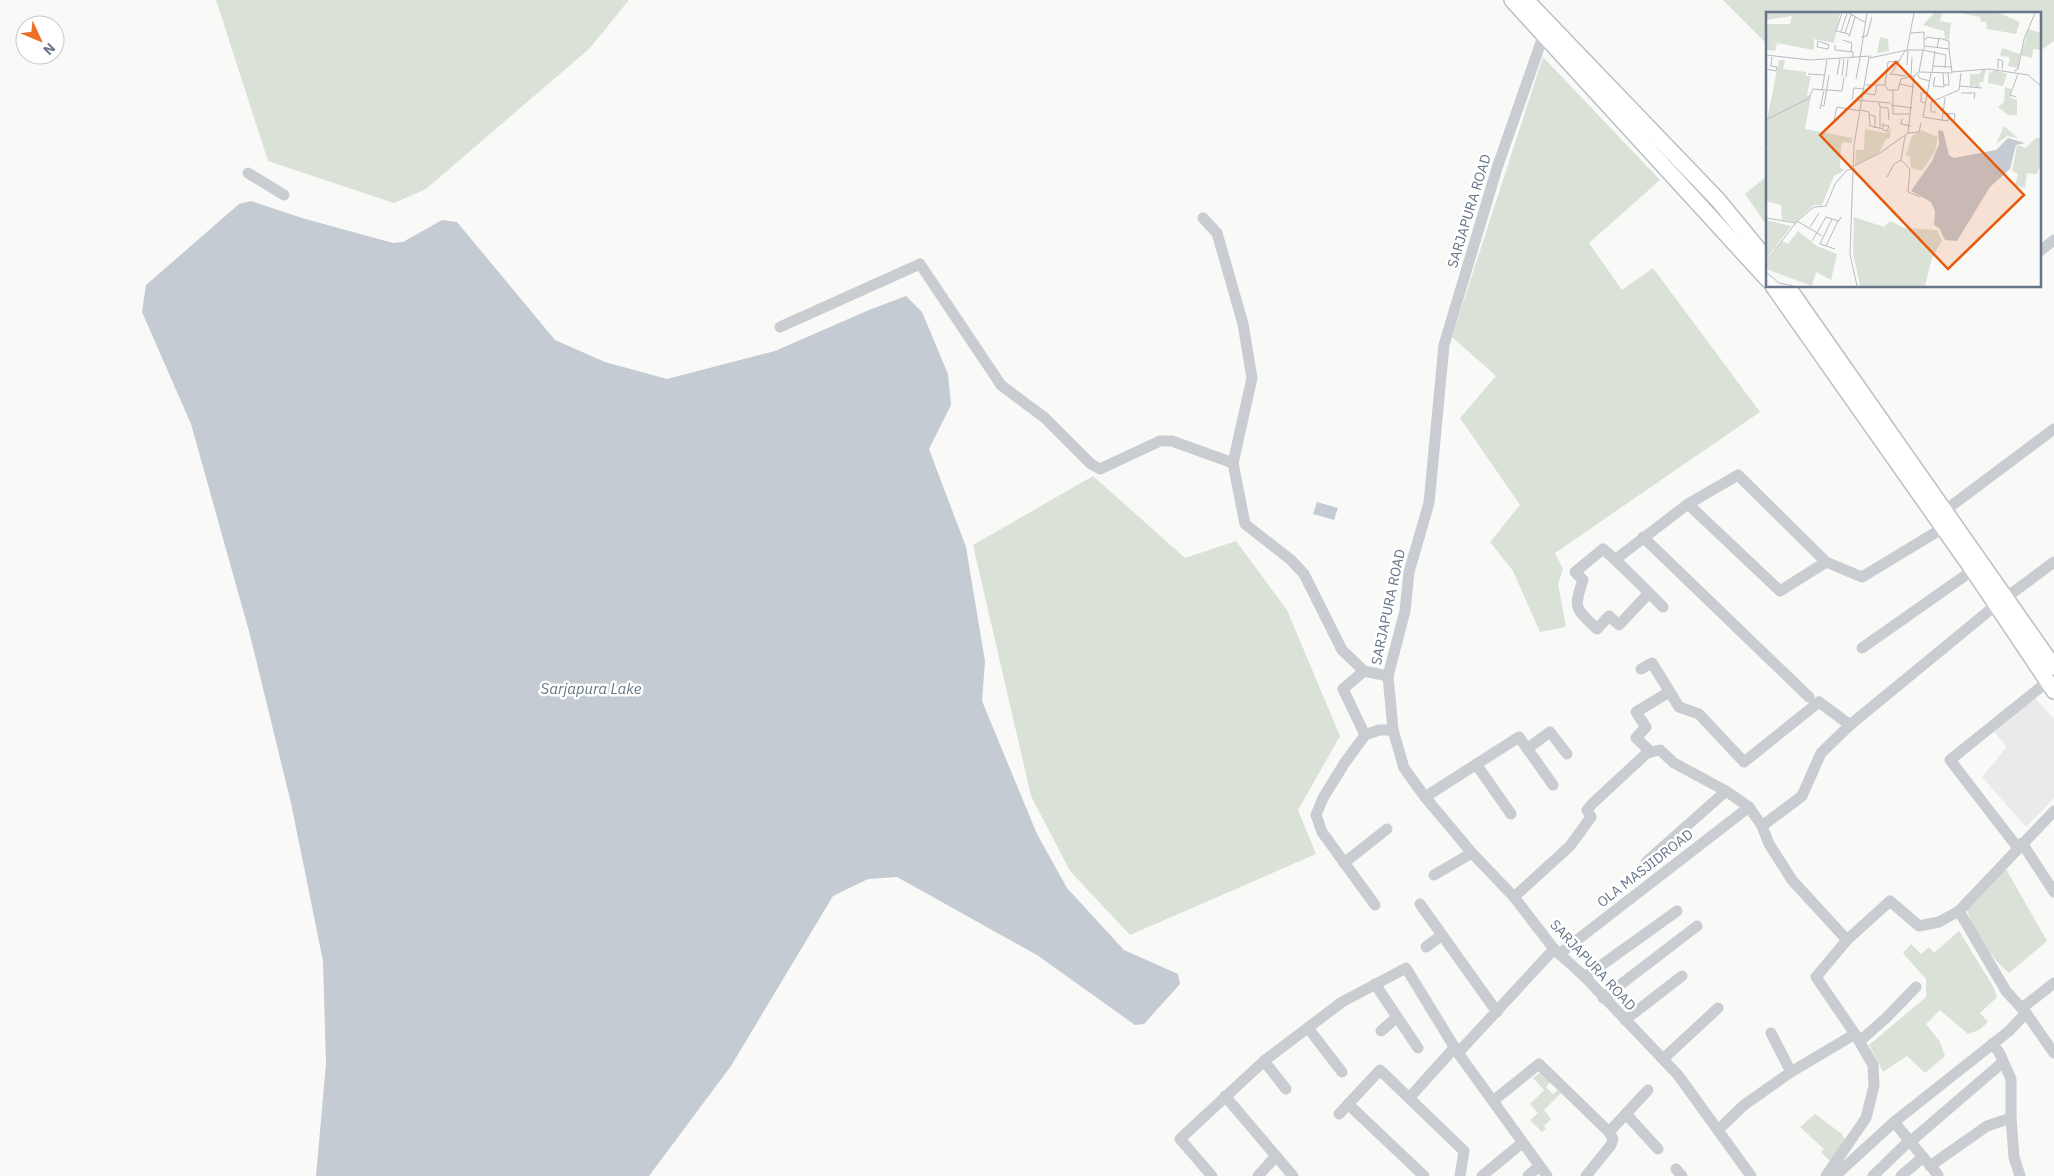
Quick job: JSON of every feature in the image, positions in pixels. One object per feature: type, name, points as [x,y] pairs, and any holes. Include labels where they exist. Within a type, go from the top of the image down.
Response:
[{"type":"main road","points":[[1512,0],[1529,5],[1545,29],[1766,278]]},
{"type":"main road","points":[[1545,29],[1718,200],[1766,259]]},
{"type":"main road","points":[[1774,288],[2000,602],[2051,687]]},
{"type":"main road","points":[[1788,288],[1941,518],[1973,570],[2054,665]]},
{"type":"street","name":"SARJAPURA ROAD","points":[[1545,29],[1497,168],[1444,346],[1430,503],[1409,572],[1405,611],[1388,676],[1393,730],[1404,768],[1424,797],[1472,853],[1514,896],[1557,951],[1585,977],[1678,1075],[1751,1176]]},
{"type":"street","points":[[248,173],[284,195]]},
{"type":"street","points":[[1203,218],[1217,233],[1243,324],[1252,378],[1233,463],[1245,524],[1291,560],[1304,574],[1342,650],[1364,671],[1388,676]]},
{"type":"street","points":[[2042,249],[2054,240]]},
{"type":"street","points":[[780,328],[920,264],[1001,385],[1045,418],[1091,464],[1100,469],[1160,441],[1172,441],[1233,463]]},
{"type":"street","points":[[1616,560],[1688,504],[1738,476],[1826,562],[1862,577],[1941,518],[2054,429]]},
{"type":"street","points":[[1688,504],[1780,591],[1826,562]]},
{"type":"street","points":[[1644,537],[1809,697]]},
{"type":"street","points":[[1649,593],[1619,625],[1609,616],[1597,629],[1579,612],[1576,600],[1583,580],[1575,572],[1603,549],[1616,560],[1649,593],[1663,607]]},
{"type":"street","points":[[1762,826],[1802,796],[1821,753],[1850,725],[2000,602],[2054,562]]},
{"type":"street","points":[[1862,648],[1973,570]]},
{"type":"street","points":[[1641,669],[1652,663],[1679,707],[1699,714],[1744,762],[1818,702],[1850,725]]},
{"type":"street","points":[[1364,671],[1343,689],[1365,736]]},
{"type":"street","points":[[2051,687],[1950,760],[2020,846],[2054,892]]},
{"type":"street","points":[[1651,752],[1636,738],[1646,727],[1636,712],[1669,692]]},
{"type":"street","points":[[1375,905],[1322,832],[1316,815],[1323,798],[1344,764],[1365,736],[1379,730],[1393,730]]},
{"type":"street","points":[[1528,748],[1550,732],[1567,754]]},
{"type":"street","points":[[1424,797],[1519,737],[1553,785]]},
{"type":"street","points":[[1514,896],[1570,846],[1591,817],[1587,810],[1592,804],[1647,753],[1660,750],[1674,763],[1726,791],[1749,807],[1762,826],[1769,844],[1792,880],[1847,940]]},
{"type":"street","points":[[1476,764],[1511,814]]},
{"type":"street","points":[[1646,862],[1726,791]]},
{"type":"street","name":"OLA MASJIDROAD","points":[[1410,1098],[1557,951],[1749,807]]},
{"type":"street","points":[[2054,811],[1958,911],[1939,922],[1919,926],[1890,900],[1847,940],[1816,977],[1858,1038],[1873,1065],[1874,1086],[1866,1118],[1827,1174],[1836,1175],[1894,1122],[2009,1031],[2024,1010],[2054,983]]},
{"type":"street","points":[[1344,863],[1387,829]]},
{"type":"street","points":[[1434,875],[1472,853]]},
{"type":"street","points":[[1420,904],[1497,1012]]},
{"type":"street","points":[[1585,977],[1677,911]]},
{"type":"street","points":[[1958,911],[2006,991],[2024,1010],[2054,1052]]},
{"type":"street","points":[[1603,998],[1697,926]]},
{"type":"street","points":[[1426,947],[1442,935]]},
{"type":"street","points":[[1212,1176],[1180,1139],[1264,1060],[1342,1002],[1406,968],[1456,1050],[1547,1176]]},
{"type":"street","points":[[1625,1020],[1682,976]]},
{"type":"street","points":[[1374,984],[1418,1048]]},
{"type":"street","points":[[1718,1130],[1744,1105],[1791,1072],[1858,1038],[1886,1018],[1916,987]]},
{"type":"street","points":[[1662,1059],[1718,1008]]},
{"type":"street","points":[[1381,1031],[1397,1017]]},
{"type":"street","points":[[1308,1028],[1342,1072]]},
{"type":"street","points":[[1770,1033],[1791,1072]]},
{"type":"street","points":[[1992,1044],[2012,1079],[2011,1118],[2014,1157],[2020,1176]]},
{"type":"street","points":[[1264,1060],[1286,1089]]},
{"type":"street","points":[[1872,1176],[2003,1062]]},
{"type":"street","points":[[1493,1101],[1539,1064],[1609,1132],[1613,1139],[1612,1145],[1586,1176]]},
{"type":"street","points":[[1339,1114],[1380,1070],[1464,1151],[1460,1174],[1473,1176]]},
{"type":"street","points":[[1609,1132],[1648,1090]]},
{"type":"street","points":[[1225,1096],[1293,1176]]},
{"type":"street","points":[[1348,1104],[1424,1176]]},
{"type":"street","points":[[1626,1114],[1658,1149]]},
{"type":"street","points":[[1901,1176],[1987,1126],[2011,1118]]},
{"type":"street","points":[[1894,1122],[1938,1175]]},
{"type":"street","points":[[1482,1176],[1522,1143]]},
{"type":"street","points":[[1258,1176],[1276,1156]]},
{"type":"street","points":[[1528,1176],[1539,1166]]},
{"type":"shaded area","points":[[216,0],[629,0],[589,49],[426,189],[394,203],[268,161]]},
{"type":"shaded area","points":[[1723,0],[2054,0],[2054,41],[2042,50],[2042,12],[1766,12],[1766,43]]},
{"type":"shaded area","points":[[1543,57],[1660,180],[1589,243],[1622,290],[1653,268],[1760,412],[1555,553],[1563,569],[1558,584],[1566,627],[1540,632],[1513,571],[1490,542],[1520,505],[1460,418],[1496,376],[1452,337]]},
{"type":"shaded area","points":[[1766,177],[1766,224],[1745,194]]},
{"type":"shaded area","points":[[1093,476],[1185,558],[1236,541],[1287,610],[1340,736],[1298,810],[1316,854],[1130,935],[1070,871],[1031,796],[973,545]]},
{"type":"shaded area","points":[[2034,697],[2054,719],[2054,798],[2026,827],[1982,777],[2007,747],[1994,732]]},
{"type":"shaded area","points":[[2006,869],[2047,941],[2009,973],[1984,945],[1967,910]]},
{"type":"shaded area","points":[[1959,931],[1994,988],[1997,997],[1980,1013],[1988,1022],[1979,1030],[1968,1034],[1940,1010],[1926,1024],[1940,1042],[1945,1056],[1925,1073],[1907,1056],[1883,1072],[1869,1045],[1926,997],[1926,979],[1903,953],[1911,944],[1921,954],[1929,947],[1934,953]]},
{"type":"shaded area","points":[[1541,1072],[1551,1081],[1546,1087],[1553,1094],[1558,1090],[1561,1093],[1544,1110],[1551,1119],[1544,1126],[1546,1129],[1542,1132],[1530,1120],[1538,1113],[1530,1104],[1544,1090],[1533,1078]]},
{"type":"shaded area","points":[[1815,1114],[1842,1134],[1846,1143],[1832,1163],[1821,1152],[1824,1149],[1800,1127]]},
{"type":"water","name":"Sarjapura Lake","points":[[251,201],[302,218],[393,243],[403,242],[442,220],[457,222],[555,340],[605,362],[667,379],[775,351],[906,296],[922,312],[948,374],[951,405],[929,449],[966,547],[985,661],[982,701],[1037,834],[1067,888],[1124,950],[1178,974],[1180,984],[1144,1024],[1135,1025],[1037,955],[897,877],[868,879],[833,896],[731,1066],[649,1176],[316,1176],[326,1064],[323,961],[291,803],[250,635],[191,424],[142,312],[146,285],[239,204]]},
{"type":"water","points":[[1317,502],[1338,508],[1334,520],[1313,514]]}]
